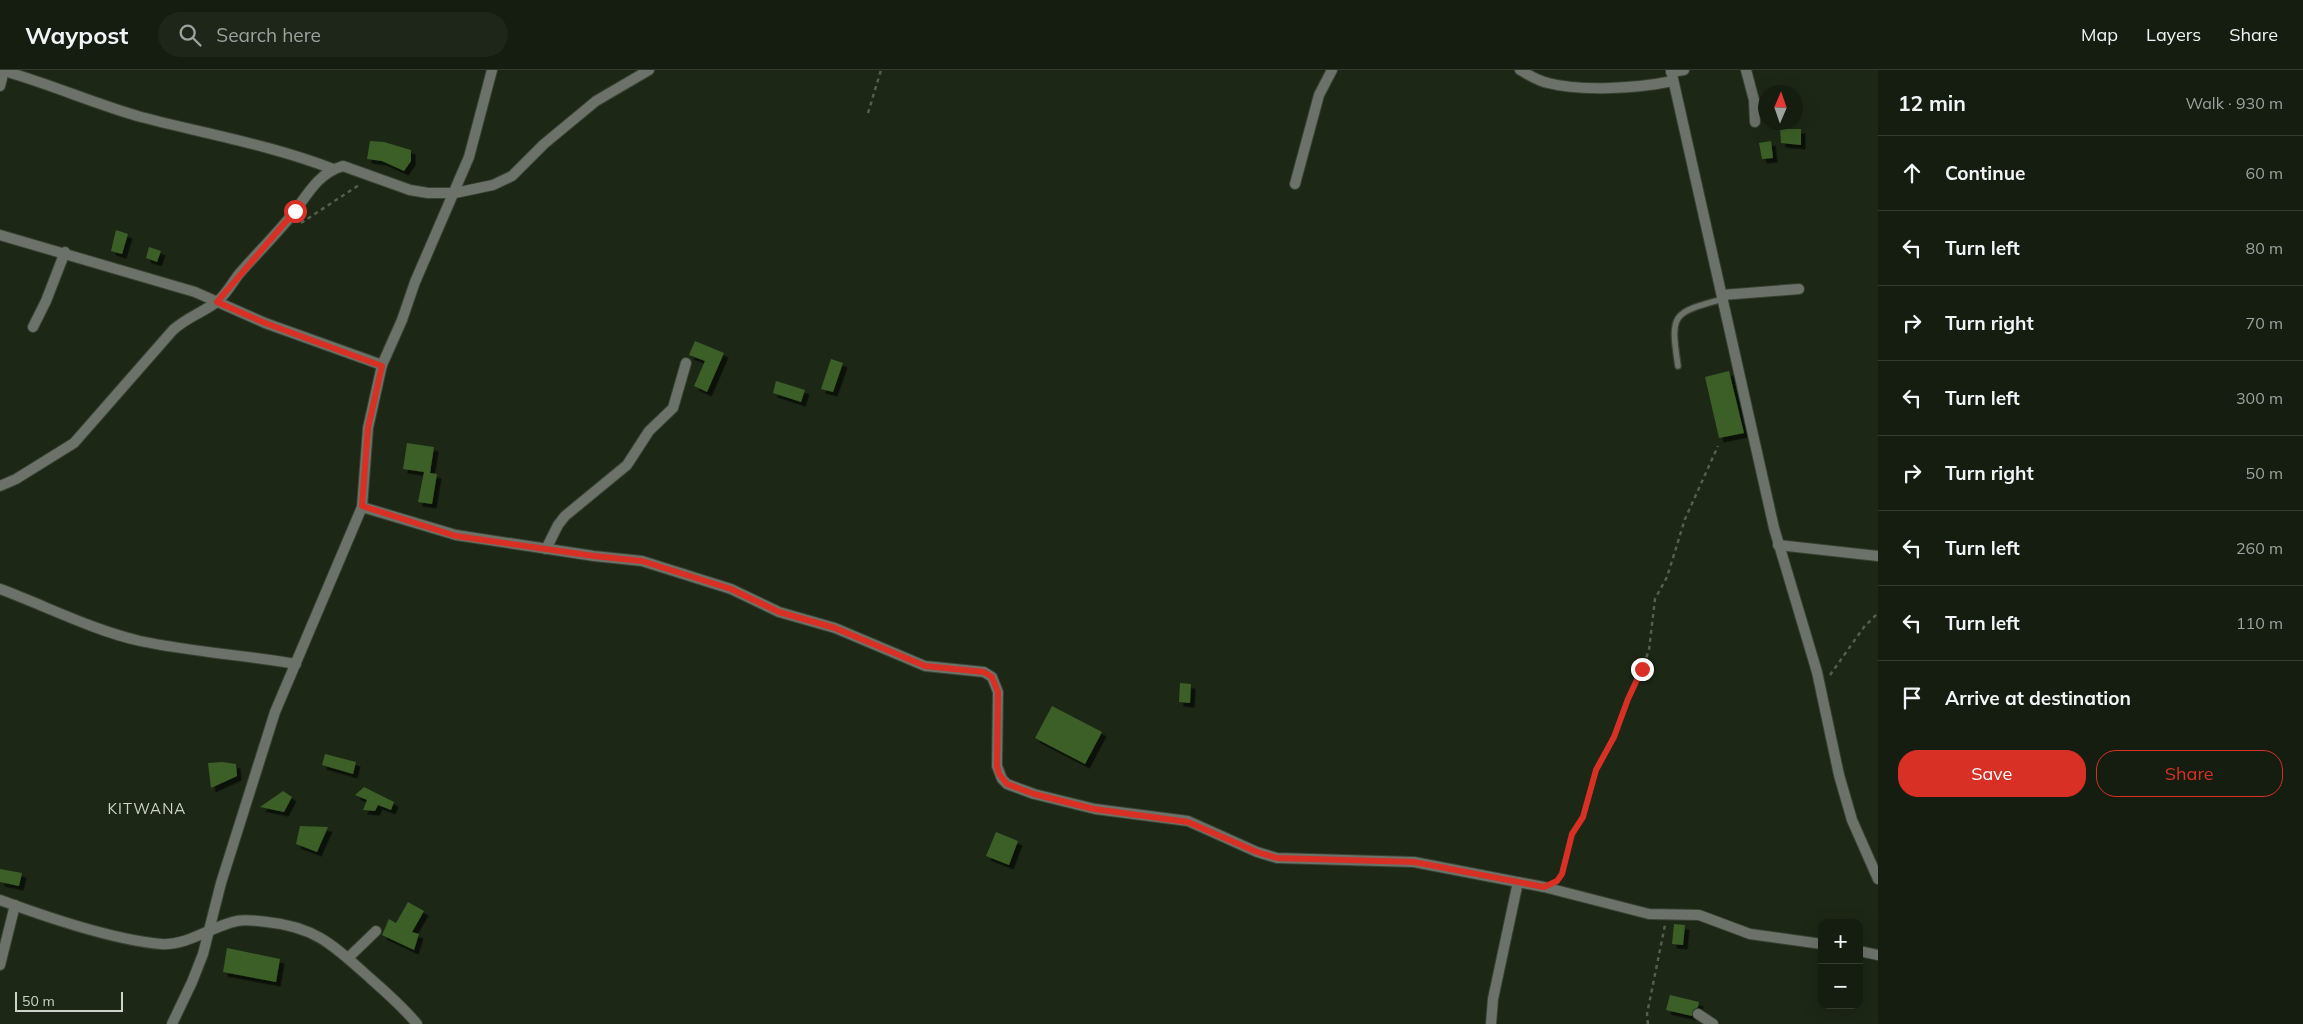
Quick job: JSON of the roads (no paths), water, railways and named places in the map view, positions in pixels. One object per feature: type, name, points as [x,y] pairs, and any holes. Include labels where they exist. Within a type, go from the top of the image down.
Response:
[{"type":"street","points":[[172,1024],[203,954],[207,931],[275,712],[362,506],[368,428],[382,366],[402,320],[415,282],[469,157],[492,70]]},
{"type":"street","points":[[0,486],[16,479],[74,443],[182,321],[217,302],[295,211],[310,188],[333,168],[343,166],[410,190],[455,193],[493,185],[512,176],[544,144],[596,101],[649,70]]},
{"type":"street","points":[[1295,184],[1319,94],[1332,70]]},
{"type":"street","points":[[1520,70],[1549,84],[1574,86],[1648,86],[1684,70]]},
{"type":"street","points":[[1746,70],[1754,100],[1756,122]]},
{"type":"street","points":[[0,86],[4,71],[126,112],[241,139],[301,156],[333,168]]},
{"type":"street","points":[[1672,74],[1778,545],[1820,688],[1847,802],[1878,879]]},
{"type":"street","points":[[0,235],[65,252],[195,292],[265,323],[382,366]]},
{"type":"street","points":[[33,327],[46,301],[65,252]]},
{"type":"street","points":[[1722,297],[1799,289]]},
{"type":"street","points":[[546,549],[558,525],[565,516],[627,465],[649,431],[673,408],[686,362]]},
{"type":"street","points":[[362,506],[456,536],[642,561],[669,568],[731,589],[779,612],[835,628],[925,666],[984,672],[992,677],[998,692],[997,766],[999,774],[1007,784],[1034,794],[1094,809],[1188,822],[1257,852],[1277,858],[1414,862],[1544,887],[1650,914],[1699,915],[1750,934],[1818,943]]},
{"type":"street","points":[[1778,545],[1878,556]]},
{"type":"street","points":[[0,588],[71,618],[138,640],[296,664]]},
{"type":"street","points":[[1490,1024],[1493,999],[1518,882]]},
{"type":"street","points":[[0,900],[100,931],[163,944],[184,941],[240,920],[283,924],[302,928],[338,949],[406,1011],[417,1024]]},
{"type":"street","points":[[0,965],[15,905]]},
{"type":"street","points":[[348,958],[376,931]]},
{"type":"street","points":[[1863,952],[1878,955]]},
{"type":"street","points":[[1698,1014],[1713,1024]]},
{"type":"lane","points":[[1678,366],[1674,336],[1677,319],[1682,312],[1722,297]]},
{"type":"district","name":"KITWANA","points":[[147,809]]}]
